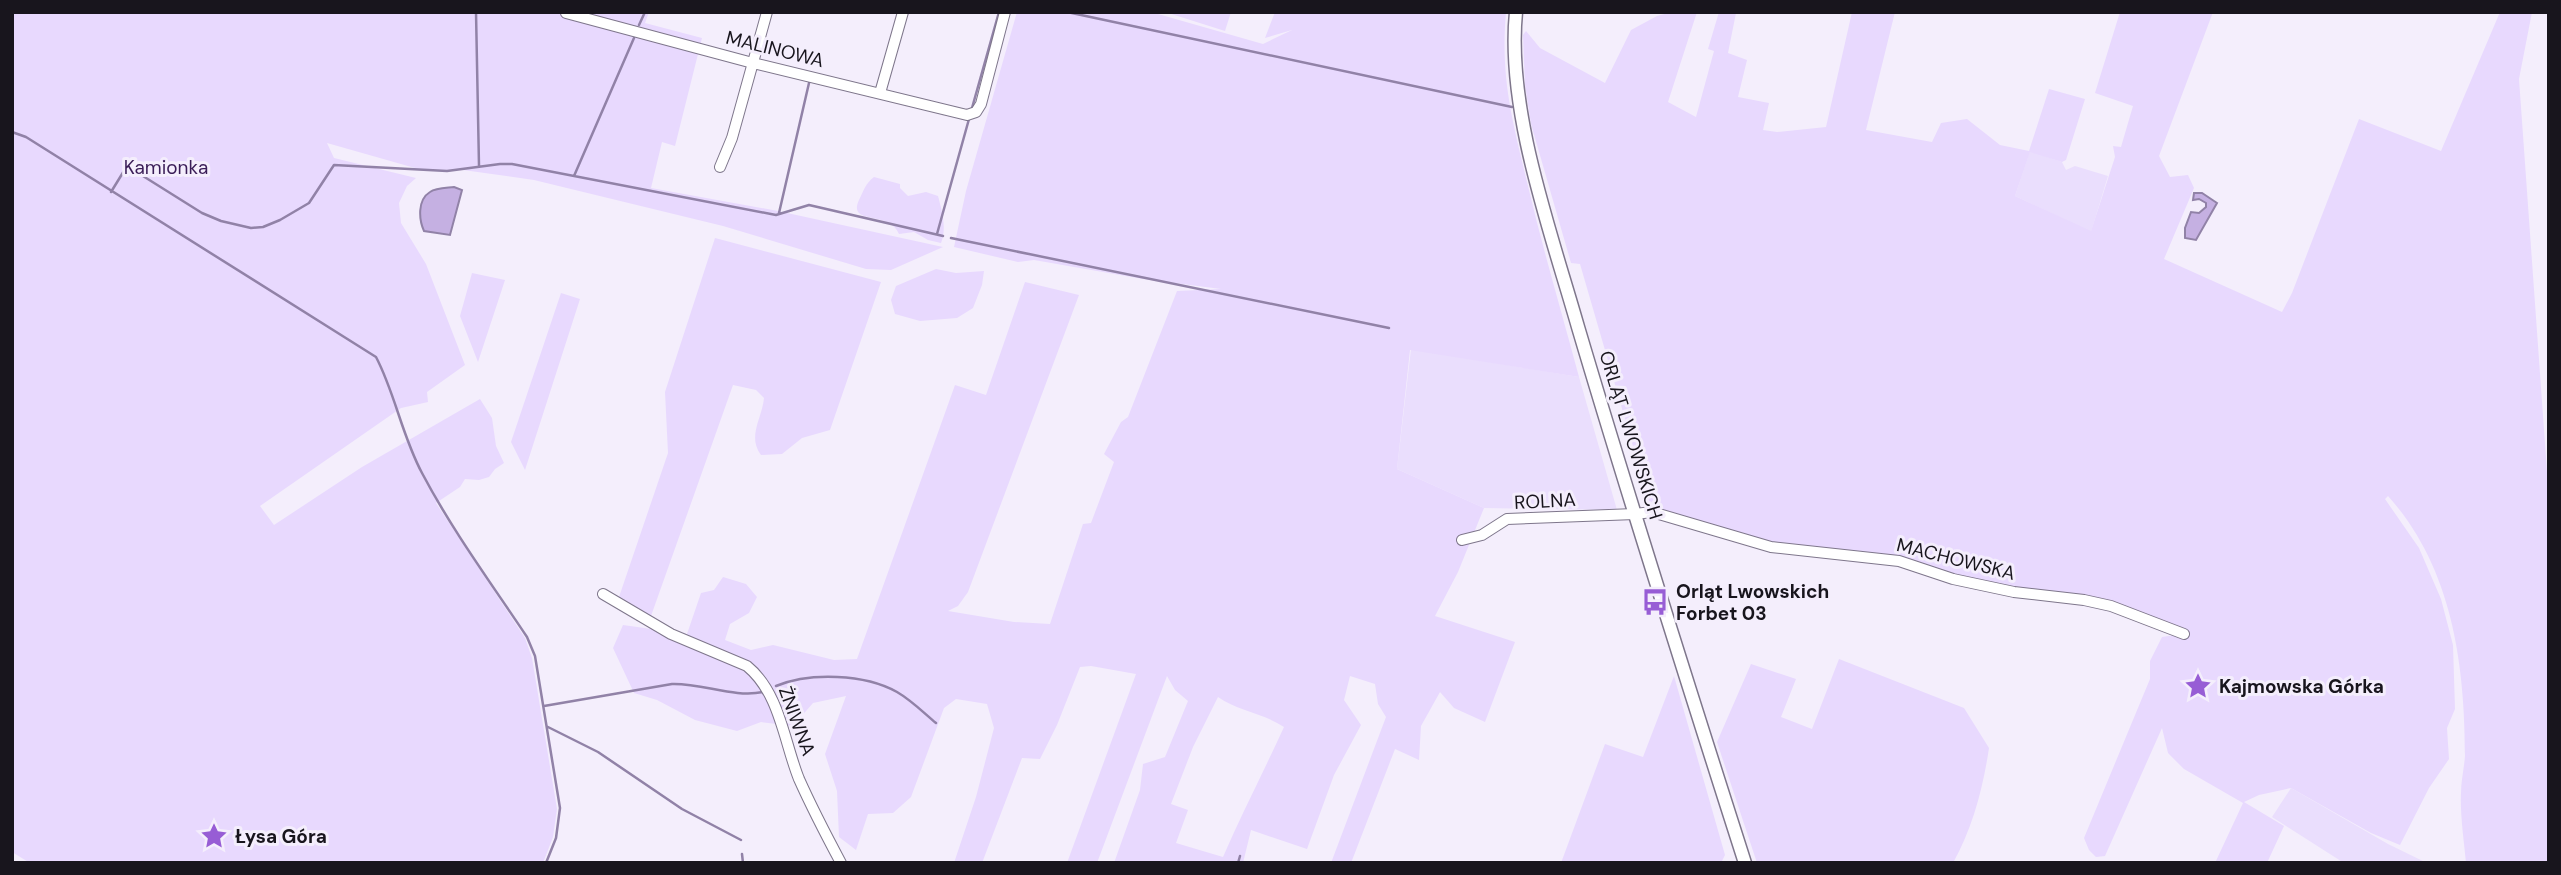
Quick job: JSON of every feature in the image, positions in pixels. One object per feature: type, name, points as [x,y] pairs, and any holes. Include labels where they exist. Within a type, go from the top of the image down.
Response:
[{"type":"street","points":[[720,167],[732,138],[767,12]]},
{"type":"street","points":[[880,93],[903,12]]},
{"type":"street","name":"MALINOWA","points":[[566,13],[960,114],[976,112],[981,104],[1005,12]]},
{"type":"street","name":"ORLĄT LWOWSKICH","points":[[1516,12],[1516,80],[1528,143],[1559,259],[1635,514],[1745,863]]},
{"type":"street","name":"MACHOWSKA","points":[[1635,514],[1652,512],[1771,547],[1899,561],[1954,579],[2014,592],[2084,600],[2111,606],[2184,634]]},
{"type":"street","name":"ROLNA","points":[[1462,540],[1482,535],[1507,519],[1635,514]]},
{"type":"street","name":"ŻNIWNA","points":[[603,594],[671,634],[747,666],[763,682],[800,779],[841,863]]},
{"type":"shaded area","points":[[2030,151],[2062,162],[2066,170],[2075,166],[2108,176],[2091,232],[2015,196]]},
{"type":"shaded area","points":[[454,187],[462,190],[450,235],[424,231],[420,210],[423,200],[430,192]]},
{"type":"shaded area","points":[[2194,193],[2202,193],[2217,203],[2196,240],[2185,238],[2185,228],[2191,212],[2199,213],[2206,207],[2206,203],[2199,199],[2193,200]]},
{"type":"shaded area","points":[[1411,349],[1579,377],[1617,510],[1484,508],[1397,469]]},
{"type":"shaded area","points":[[2291,788],[2388,844],[2427,863],[2344,863],[2272,817]]},
{"type":"green space","name":"Kamionka","points":[[12,12],[649,12],[645,23],[702,38],[675,146],[662,142],[651,188],[778,211],[943,247],[891,270],[866,269],[723,226],[534,180],[463,170],[422,170],[327,143],[334,158],[416,178],[407,186],[399,203],[401,223],[426,264],[465,365],[427,392],[428,402],[401,408],[260,506],[274,525],[362,467],[480,399],[492,418],[496,446],[504,463],[489,477],[479,480],[465,479],[460,487],[436,503],[525,638],[532,658],[557,809],[553,837],[543,863],[30,863],[12,852]]},
{"type":"green space","points":[[1017,12],[1151,12],[1263,44],[1292,30],[1265,38],[1275,12],[1506,12],[1506,80],[1513,121],[1579,377],[1410,350],[1397,469],[1484,508],[1458,572],[1435,616],[1515,642],[1485,722],[1454,708],[1440,692],[1421,726],[1419,760],[1395,749],[1351,863],[1331,863],[1386,717],[1378,704],[1375,684],[1350,676],[1344,700],[1361,725],[1334,775],[1307,849],[1251,830],[1243,863],[1114,863],[1140,790],[1143,764],[1165,757],[1188,701],[1175,690],[1167,676],[1097,863],[1067,863],[1136,674],[1091,666],[1080,667],[1040,759],[1022,758],[982,863],[954,863],[976,797],[994,728],[987,704],[956,699],[944,708],[911,797],[893,813],[868,814],[856,850],[839,837],[837,791],[825,754],[846,696],[813,703],[793,726],[761,722],[737,731],[695,720],[657,700],[634,693],[613,648],[623,625],[687,634],[701,593],[714,590],[723,577],[746,584],[757,597],[749,613],[730,624],[725,640],[751,650],[773,645],[834,660],[857,659],[955,385],[986,395],[1025,282],[1079,295],[968,592],[958,606],[948,611],[1014,622],[1050,624],[1083,524],[1091,523],[1114,462],[1104,454],[1121,422],[1128,417],[1177,291],[1221,289],[1034,260],[1018,262],[954,247],[966,191]],"holes":[[[1218,697],[1284,727],[1223,857],[1176,843],[1188,810],[1171,804],[1193,747]]]},
{"type":"green space","points":[[1165,12],[1231,12],[1225,31]]},
{"type":"green space","points":[[1672,12],[1697,12],[1668,102],[1696,117],[1714,51],[1708,49],[1719,12],[1736,13],[1728,53],[1747,60],[1738,97],[1769,103],[1763,130],[1777,132],[1826,127],[1852,12],[1895,12],[1866,130],[1932,142],[1941,123],[1967,119],[2000,145],[2029,151],[2049,89],[2085,99],[2066,160],[2062,162],[2030,152],[2015,196],[2091,231],[2115,157],[2113,146],[2121,147],[2133,106],[2095,93],[2120,12],[2213,12],[2159,156],[2170,177],[2188,175],[2194,188],[2164,259],[2282,312],[2292,293],[2359,119],[2441,151],[2500,12],[2532,12],[2519,79],[2549,500],[2549,863],[2466,863],[2461,802],[2465,756],[2462,687],[2451,618],[2427,554],[2410,524],[2388,496],[2385,499],[2419,548],[2441,599],[2453,645],[2455,709],[2447,728],[2449,759],[2429,788],[2400,845],[2371,833],[2291,788],[2259,795],[2244,802],[2284,826],[2267,863],[2215,863],[2243,803],[2184,769],[2168,753],[2162,728],[2105,856],[2096,857],[2089,850],[2084,838],[2150,679],[2150,661],[2162,637],[2182,634],[2111,606],[2014,592],[1899,561],[1771,547],[1652,512],[1580,264],[1571,263],[1531,124],[1525,85],[1523,35],[1526,31],[1540,48],[1605,83],[1631,30],[1657,16]]},
{"type":"green space","points":[[874,177],[900,184],[900,188],[908,196],[926,192],[938,196],[944,225],[941,243],[928,240],[914,232],[899,234],[887,222],[859,213],[859,200]]},
{"type":"green space","points":[[715,238],[881,282],[830,430],[802,438],[782,454],[761,455],[755,434],[764,398],[756,390],[733,385],[651,616],[619,597],[668,453],[665,392]]},
{"type":"green space","points":[[936,269],[956,273],[984,271],[973,308],[957,318],[920,321],[895,314],[891,300],[896,286]]},
{"type":"green space","points":[[472,273],[505,280],[478,362],[460,316]]},
{"type":"green space","points":[[561,293],[580,299],[525,470],[511,442]]},
{"type":"green space","points":[[1839,659],[1964,708],[1989,748],[1976,807],[1953,863],[1757,863],[1717,742],[1751,664],[1796,679],[1781,717],[1812,729]]},
{"type":"green space","points":[[1674,676],[1725,855],[1721,863],[1561,863],[1605,744],[1643,757]]},
{"type":"waterway","points":[[476,12],[479,166]]},
{"type":"waterway","points":[[639,25],[645,12]]},
{"type":"waterway","points":[[972,108],[999,12]]},
{"type":"waterway","points":[[1067,12],[1512,107]]},
{"type":"waterway","points":[[574,176],[634,38]]},
{"type":"waterway","points":[[779,213],[809,83]]},
{"type":"waterway","points":[[937,234],[969,119]]},
{"type":"waterway","points":[[12,132],[26,137],[376,357],[422,473],[459,536],[527,637],[535,656],[560,808],[556,838],[546,863]]},
{"type":"waterway","points":[[111,192],[127,166],[202,213],[251,228],[263,227],[280,220],[309,203],[334,165],[447,171],[512,164],[776,215],[809,205],[943,236]]},
{"type":"waterway","points":[[951,238],[1389,328]]},
{"type":"waterway","points":[[776,686],[805,678],[854,678],[884,686],[902,695],[936,723]]},
{"type":"waterway","points":[[544,706],[672,684],[740,693],[763,692]]},
{"type":"waterway","points":[[548,727],[598,752],[682,809],[741,840]]},
{"type":"waterway","points":[[742,854],[743,863]]},
{"type":"waterway","points":[[1238,863],[1240,856]]},
{"type":"place","name":"Orląt Lwowskich Forbet 03","points":[[1655,602]]},
{"type":"place","name":"Kajmowska Górka","points":[[2198,686]]},
{"type":"place","name":"Łysa Góra","points":[[214,836]]}]
